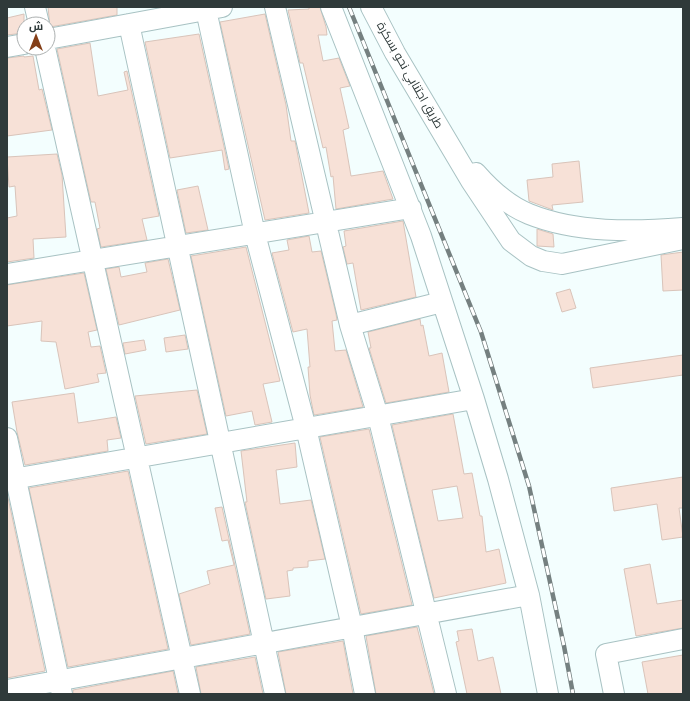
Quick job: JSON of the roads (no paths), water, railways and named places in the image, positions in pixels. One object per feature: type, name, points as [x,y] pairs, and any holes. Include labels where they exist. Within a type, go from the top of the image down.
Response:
[{"type":"street","points":[[275,7],[350,325],[378,416],[446,694]]},
{"type":"street","points":[[331,7],[411,208],[474,399],[498,479],[529,595],[548,694]]},
{"type":"street","name":"طريق اجتنابي نحو بسكرة","points":[[371,7],[394,53],[511,241],[531,256],[552,263],[572,263],[683,239]]},
{"type":"street","points":[[56,38],[129,24],[155,13],[214,8],[255,234],[306,428],[366,694]]},
{"type":"street","points":[[129,24],[275,694]]},
{"type":"street","points":[[47,56],[190,694]]},
{"type":"street","name":"طريق اجتنابي نحو بسكرة","points":[[449,143],[504,200],[528,214],[556,222],[586,227],[650,230],[683,228]]},
{"type":"street","points":[[7,274],[411,208]]},
{"type":"street","points":[[350,325],[442,302]]},
{"type":"street","points":[[11,479],[474,399]]},
{"type":"street","points":[[7,438],[11,479],[61,687]]},
{"type":"street","points":[[7,690],[61,687],[182,658],[529,595]]},
{"type":"street","points":[[614,694],[606,654],[683,639]]},
{"type":"railway","points":[[349,7],[481,332],[529,486],[573,694]]}]
